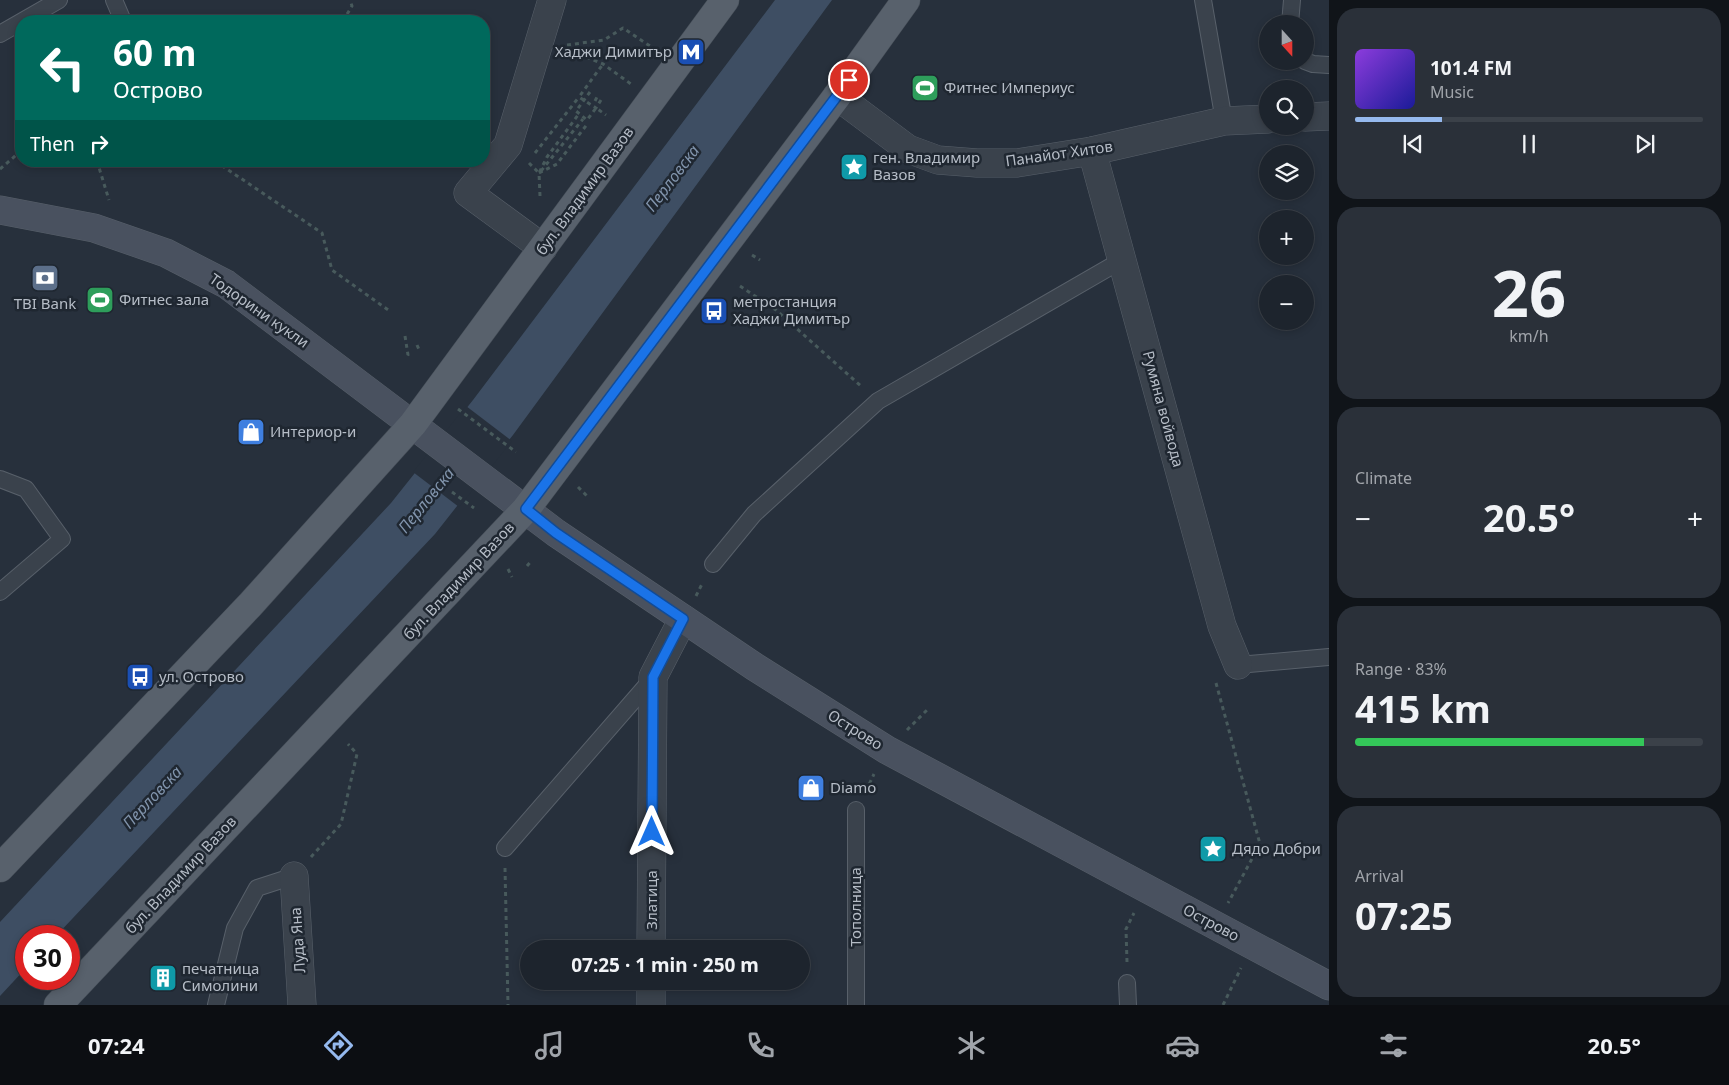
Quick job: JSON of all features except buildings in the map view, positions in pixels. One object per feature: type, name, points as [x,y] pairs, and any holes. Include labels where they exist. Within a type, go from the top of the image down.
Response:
[{"type":"main road","name":"бул. Владимир Вазов","points":[[0,868],[250,605],[423,431],[542,248],[725,0]]},
{"type":"main road","name":"бул. Владимир Вазов","points":[[58,1005],[526,509],[837,96],[906,0]]},
{"type":"street","points":[[490,166],[508,144],[552,0]]},
{"type":"street","name":"Панайот Хитов","points":[[837,96],[908,149],[938,160],[1017,163],[1092,151],[1224,121],[1259,119]]},
{"type":"street","points":[[1314,117],[1329,116]]},
{"type":"street","name":"Румяна войвода","points":[[1092,151],[1222,626],[1238,665]]},
{"type":"street","points":[[489,167],[468,193],[542,248]]},
{"type":"street","name":"Тодорини кукли","points":[[0,210],[94,228],[166,253],[226,284],[423,431]]},
{"type":"street","name":"Острово","points":[[423,431],[556,533],[683,619],[887,750],[1329,986]]},
{"type":"street","name":"Златица","points":[[651,940],[653,677],[683,619]]},
{"type":"street","name":"Луда Яна","points":[[294,876],[302,1005]]},
{"type":"street","points":[[651,990],[651,1005]]},
{"type":"lane","points":[[33,15],[59,0]]},
{"type":"lane","points":[[114,0],[120,15]]},
{"type":"lane","points":[[1203,0],[1224,121]]},
{"type":"lane","points":[[1291,15],[1292,0]]},
{"type":"lane","points":[[0,34],[15,25]]},
{"type":"lane","points":[[1314,64],[1329,65]]},
{"type":"lane","points":[[713,564],[754,514],[878,401],[1122,260]]},
{"type":"lane","points":[[0,479],[26,489],[62,539],[0,592]]},
{"type":"lane","points":[[1238,665],[1329,657]]},
{"type":"lane","points":[[505,848],[653,677]]},
{"type":"lane","name":"Тополница","points":[[856,810],[856,1005]]},
{"type":"lane","points":[[216,1005],[235,928],[256,888],[294,876]]},
{"type":"lane","points":[[1127,983],[1128,1005]]},
{"type":"path","points":[[348,15],[352,6],[350,0]]},
{"type":"path","points":[[631,84],[603,64],[559,46],[604,40],[623,28],[657,51]]},
{"type":"path","points":[[528,162],[603,64]]},
{"type":"path","points":[[590,92],[576,111],[587,120],[601,100]]},
{"type":"path","points":[[579,97],[606,115]]},
{"type":"path","points":[[540,196],[539,173],[546,157],[578,115]]},
{"type":"path","points":[[539,173],[552,160],[583,119]]},
{"type":"path","points":[[539,173],[557,164],[588,123]]},
{"type":"path","points":[[0,169],[15,156]]},
{"type":"path","points":[[99,167],[109,200]]},
{"type":"path","points":[[224,167],[322,234],[332,270],[391,312]]},
{"type":"path","points":[[752,254],[760,260]]},
{"type":"path","points":[[740,286],[776,310],[878,401]]},
{"type":"path","points":[[405,336],[408,356],[406,359]]},
{"type":"path","points":[[417,345],[420,352]]},
{"type":"path","points":[[456,407],[516,452]]},
{"type":"path","points":[[578,487],[587,496]]},
{"type":"path","points":[[527,566],[532,560]]},
{"type":"path","points":[[508,569],[512,577]]},
{"type":"path","points":[[1216,680],[1260,844],[1216,926]]},
{"type":"path","points":[[323,843],[340,824],[357,754],[348,744]]},
{"type":"path","points":[[856,810],[887,750]]},
{"type":"path","points":[[505,848],[508,1005]]},
{"type":"path","points":[[1127,983],[1126,929],[1146,888]]},
{"type":"path","points":[[1223,1005],[1253,945]]},
{"type":"water","name":"Перловска","points":[[775,0],[832,0],[513,435],[435,534],[66,925],[15,925],[15,980],[0,996],[0,922],[391,503],[473,400]]},
{"type":"pier","points":[[466,406],[512,441],[459,507],[413,472]]},
{"type":"place","name":"Хаджи Димитър","points":[[691,52]]},
{"type":"place","name":"Фитнес Империус","points":[[925,88]]},
{"type":"place","name":"ген. Владимир Вазов","points":[[854,167]]},
{"type":"place","name":"TBI Bank","points":[[45,278]]},
{"type":"place","name":"Фитнес зала","points":[[100,300]]},
{"type":"place","name":"метростанция Хаджи Димитър","points":[[714,311]]},
{"type":"place","name":"Интериор-и","points":[[251,432]]},
{"type":"place","name":"ул. Острово","points":[[140,677]]},
{"type":"place","name":"Diamo","points":[[811,788]]},
{"type":"place","name":"Дядо Добри","points":[[1213,849]]},
{"type":"place","name":"печатница Симолини","points":[[163,978]]},
{"type":"route","points":[[652,832],[653,677],[683,619],[556,533],[526,509],[849,80]]}]
